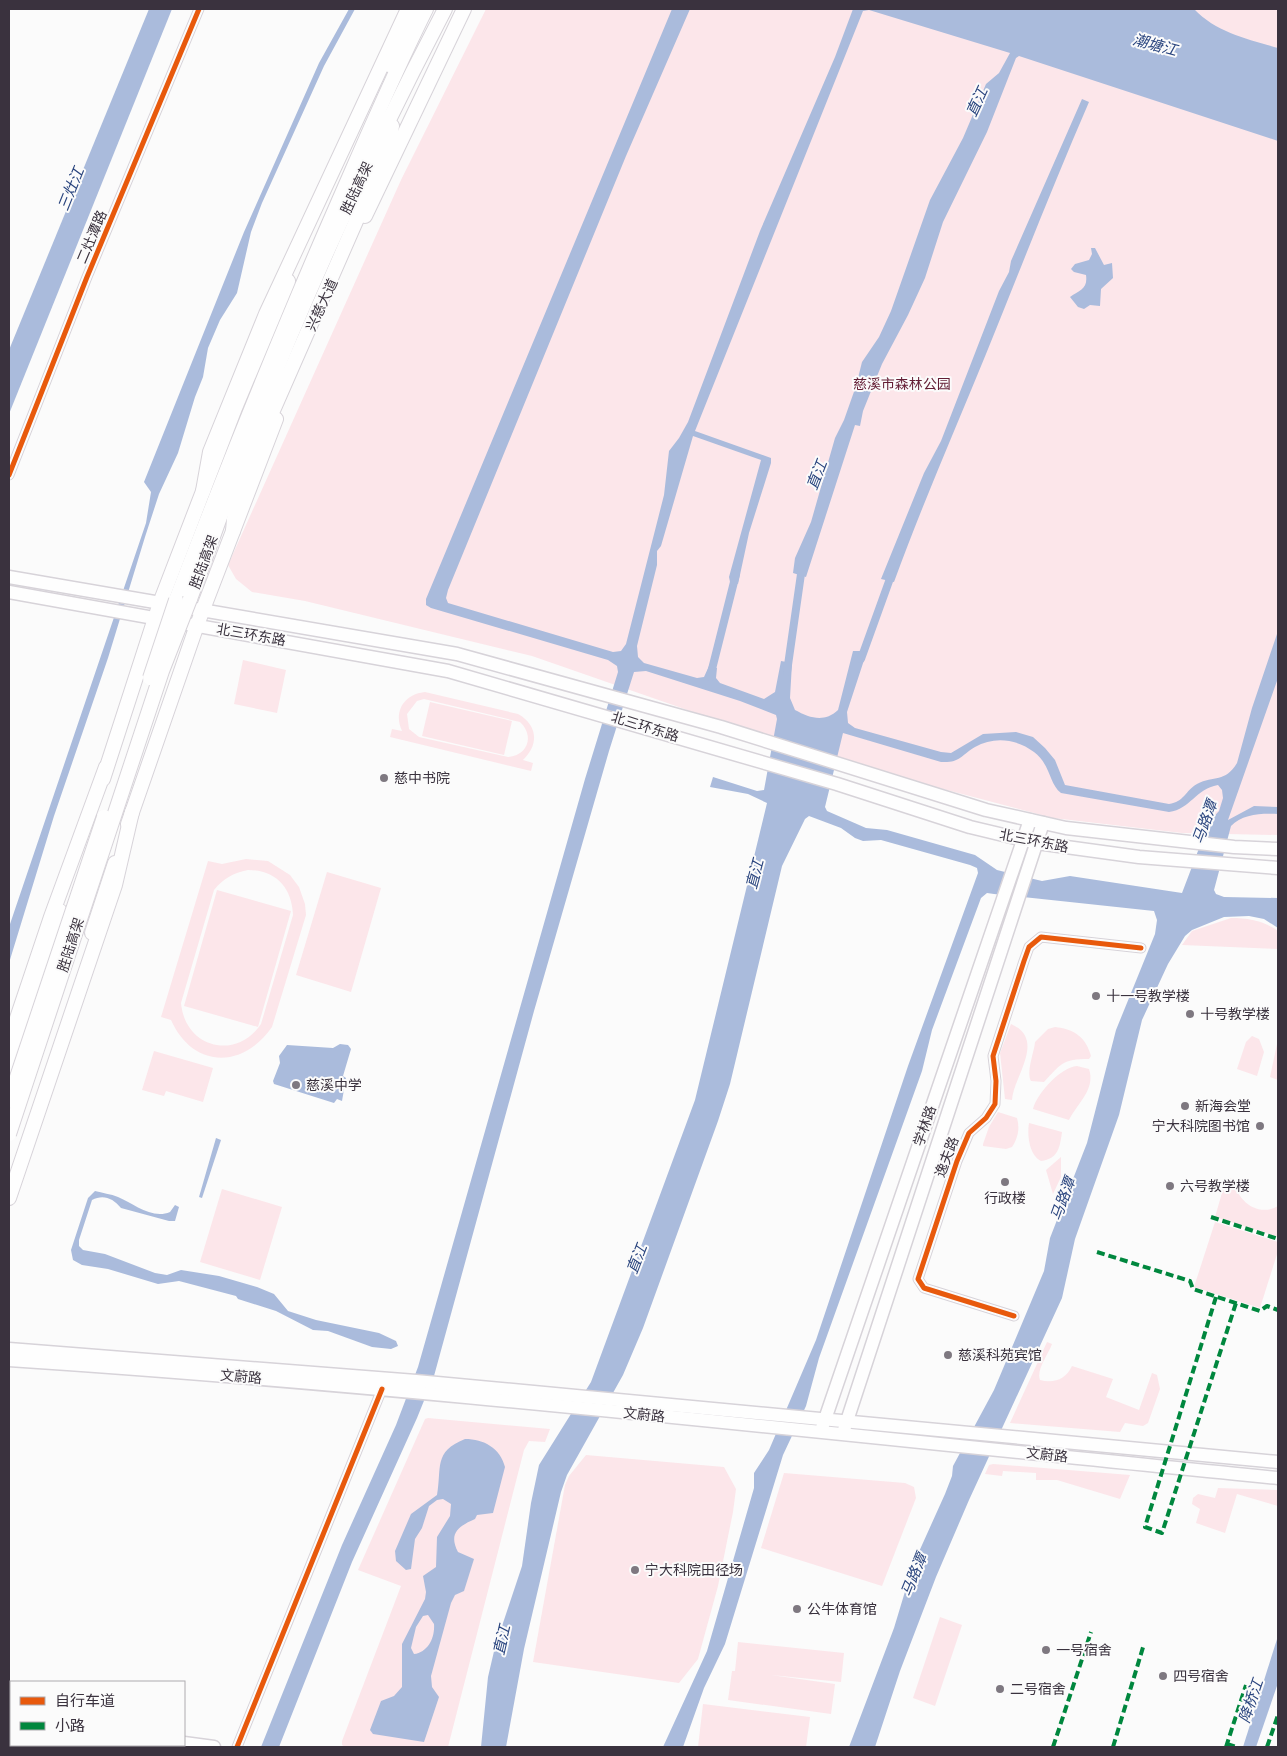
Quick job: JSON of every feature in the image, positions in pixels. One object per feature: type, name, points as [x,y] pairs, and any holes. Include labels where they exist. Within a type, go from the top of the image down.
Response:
[{"type":"main road","points":[[203,490],[214,443],[266,314],[408,9]]},
{"type":"main road","points":[[9,1070],[160,603],[203,490],[288,281],[324,202],[418,9]]},
{"type":"main road","name":"胜陆高架","points":[[9,1101],[176,600],[213,503],[301,287],[400,62],[426,9]]},
{"type":"main road","name":"胜陆高架","points":[[9,1134],[162,671],[257,418],[326,256],[394,110],[445,9]]},
{"type":"main road","name":"兴慈大道","points":[[132,812],[202,611],[309,333],[464,9]]},
{"type":"main road","points":[[233,531],[236,495],[388,148],[394,110]]},
{"type":"main road","name":"北三环东路","points":[[9,577],[457,654],[767,741],[986,810],[1036,821],[1099,833],[1234,847],[1278,849]]},
{"type":"main road","name":"北三环东路","points":[[9,592],[448,671],[837,784],[970,827],[1036,843],[1229,865],[1278,868]]},
{"type":"main road","points":[[9,1042],[106,767]]},
{"type":"main road","points":[[9,1198],[115,885],[132,812]]},
{"type":"main road","points":[[9,1183],[132,812]]},
{"type":"main road","name":"学林路","points":[[820,1432],[1023,840],[1036,821]]},
{"type":"main road","name":"学林路","points":[[844,1429],[1027,873],[1036,843],[1036,821]]},
{"type":"main road","name":"文蔚路","points":[[9,1349],[569,1402],[810,1418],[824,1420],[844,1429],[960,1446],[1278,1478]]},
{"type":"main road","name":"文蔚路","points":[[9,1360],[162,1370],[382,1389],[410,1386]]},
{"type":"main road","name":"文蔚路","points":[[604,1405],[806,1431],[820,1432],[844,1429],[965,1433],[1278,1462]]},
{"type":"main road","points":[[185,1743],[214,1747]]},
{"type":"street","name":"二灶潭路","points":[[9,475],[87,277],[200,9]]},
{"type":"street","name":"逸夫路","points":[[1014,1316],[924,1288],[918,1279],[968,1133],[986,1118],[995,1104],[996,1081],[992,1056],[1024,961],[1029,947],[1040,937],[1141,948]]},
{"type":"street","points":[[237,1747],[382,1389]]},
{"type":"green space","name":"慈溪市森林公园","points":[[486,9],[1278,9],[1278,835],[1182,833],[1053,818],[928,785],[719,721],[532,656],[305,601],[252,592],[236,579],[228,565],[401,180]]},
{"type":"green space","points":[[243,660],[286,670],[277,713],[234,704]]},
{"type":"green space","points":[[425,692],[518,714],[533,729],[534,742],[523,760],[533,763],[531,771],[390,737],[392,729],[402,731],[399,717],[402,705],[411,696]],"holes":[[[424,699],[520,722],[527,733],[527,744],[521,753],[508,757],[419,737],[409,729],[407,714],[417,701]]]},
{"type":"green space","points":[[430,702],[512,721],[504,755],[422,736]]},
{"type":"green space","points":[[246,859],[268,861],[290,875],[299,887],[305,904],[306,915],[272,1027],[260,1041],[247,1051],[219,1058],[205,1055],[192,1048],[180,1036],[171,1020],[161,1017],[208,861],[222,864]],"holes":[[[248,870],[258,871],[274,877],[285,888],[292,905],[293,915],[261,1024],[251,1036],[239,1043],[213,1044],[201,1039],[192,1030],[185,1018],[181,1003],[214,890],[221,882],[233,874]]]},
{"type":"green space","points":[[327,872],[381,888],[351,992],[296,975]]},
{"type":"green space","points":[[217,890],[291,911],[258,1027],[184,1006]]},
{"type":"green space","points":[[1231,918],[1256,921],[1278,931],[1278,949],[1182,945],[1192,931]]},
{"type":"green space","points":[[1011,1024],[1021,1031],[1026,1039],[1027,1049],[1012,1100],[1005,1099],[1000,1053]]},
{"type":"green space","points":[[1055,1027],[1078,1035],[1086,1044],[1091,1056],[1089,1059],[1073,1060],[1063,1064],[1044,1082],[1031,1081],[1030,1068],[1035,1042],[1048,1029]]},
{"type":"green space","points":[[1252,1036],[1259,1039],[1264,1052],[1257,1076],[1237,1069],[1246,1042]]},
{"type":"green space","points":[[1278,1045],[1278,1080],[1270,1077]]},
{"type":"green space","points":[[154,1051],[213,1068],[203,1102],[166,1091],[164,1096],[142,1090]]},
{"type":"green space","points":[[1077,1066],[1089,1069],[1090,1083],[1085,1096],[1069,1120],[1033,1109],[1039,1096],[1050,1082],[1064,1071]]},
{"type":"green space","points":[[998,1112],[1017,1118],[1018,1122],[1016,1140],[1012,1147],[1006,1149],[983,1146],[989,1127]]},
{"type":"green space","points":[[1029,1123],[1062,1132],[1059,1147],[1051,1158],[1041,1161],[1031,1150],[1028,1133]]},
{"type":"green space","points":[[1061,1157],[1061,1177],[1053,1194],[1046,1170]]},
{"type":"green space","points":[[1233,1178],[1238,1193],[1249,1205],[1263,1210],[1278,1206],[1278,1237],[1215,1217],[1226,1179]]},
{"type":"green space","points":[[222,1189],[282,1207],[260,1280],[200,1262]]},
{"type":"green space","points":[[1215,1222],[1278,1242],[1278,1251],[1260,1308],[1194,1287]]},
{"type":"green space","points":[[1047,1342],[1052,1344],[1041,1367],[1040,1380],[1055,1381],[1063,1377],[1072,1366],[1113,1379],[1106,1397],[1139,1410],[1152,1373],[1157,1375],[1160,1389],[1148,1423],[1143,1426],[1125,1423],[1120,1432],[1010,1423]]},
{"type":"green space","points":[[425,1419],[550,1429],[545,1442],[529,1441],[524,1450],[448,1747],[345,1747],[342,1745],[342,1741],[401,1586],[358,1570]]},
{"type":"green space","name":"宁大科院田径场","points":[[586,1455],[724,1467],[736,1489],[718,1586],[698,1659],[679,1683],[533,1662],[565,1485],[569,1476]]},
{"type":"green space","points":[[989,1465],[1130,1475],[1120,1499],[1057,1480],[1036,1480],[1036,1473],[1003,1471],[1002,1476],[985,1474]]},
{"type":"green space","points":[[784,1473],[905,1483],[914,1487],[916,1498],[882,1586],[761,1548]]},
{"type":"green space","points":[[1218,1488],[1278,1490],[1278,1506],[1237,1494],[1225,1533],[1196,1523],[1200,1509],[1192,1504],[1193,1498],[1198,1494],[1215,1498]]},
{"type":"green space","points":[[940,1617],[962,1625],[935,1706],[913,1698]]},
{"type":"green space","points":[[738,1642],[844,1653],[841,1682],[771,1675],[835,1684],[831,1714],[728,1700],[732,1671],[735,1671]]},
{"type":"green space","points":[[703,1704],[810,1717],[806,1747],[698,1747]]},
{"type":"water","points":[[149,9],[172,9],[9,414],[9,350]]},
{"type":"water","points":[[349,9],[355,9],[324,66],[262,203],[251,232],[237,293],[220,320],[208,348],[203,377],[178,453],[159,494],[108,658],[54,816],[9,963],[9,927],[146,523],[151,492],[144,482],[244,232],[319,63]]},
{"type":"water","points":[[672,9],[690,9],[626,156],[446,598],[448,603],[613,652],[621,651],[626,644],[664,495],[669,451],[688,422],[760,231],[835,57],[853,9],[1194,9],[1223,30],[1278,48],[1278,141],[1019,56],[1016,58],[987,132],[943,222],[925,278],[882,364],[863,411],[860,426],[855,425],[806,577],[793,573],[795,558],[811,522],[835,438],[844,420],[862,362],[879,337],[891,311],[930,200],[963,138],[986,84],[999,73],[1010,53],[869,10],[863,11],[695,431],[771,458],[749,533],[738,584],[730,582],[729,577],[761,460],[693,436],[661,546],[657,551],[657,565],[637,646],[638,657],[644,663],[697,678],[704,677],[709,666],[717,668],[716,678],[720,683],[764,699],[775,692],[781,661],[792,663],[790,698],[795,710],[812,717],[822,718],[838,710],[853,651],[867,651],[847,712],[848,723],[855,728],[941,752],[951,753],[983,734],[1016,732],[1033,737],[1045,748],[1055,760],[1065,785],[1169,804],[1181,799],[1197,784],[1224,776],[1237,763],[1252,708],[1278,631],[1278,678],[1228,820],[1254,806],[1278,807],[1278,814],[1259,814],[1246,817],[1231,826],[1214,890],[1216,894],[1224,897],[1278,898],[1278,928],[1264,919],[1249,916],[1224,917],[1192,930],[1185,936],[1168,964],[1142,1020],[1119,1115],[1075,1239],[1062,1298],[969,1500],[936,1577],[900,1671],[875,1747],[849,1747],[894,1628],[913,1565],[945,1494],[952,1476],[953,1466],[994,1390],[1044,1271],[1050,1238],[1087,1143],[1116,1030],[1155,934],[1157,920],[1154,911],[987,893],[981,898],[932,1030],[922,1071],[819,1358],[806,1406],[783,1455],[725,1644],[704,1688],[683,1747],[663,1747],[707,1651],[754,1488],[754,1473],[769,1450],[816,1340],[908,1066],[978,873],[977,868],[970,865],[881,840],[863,841],[841,828],[809,816],[805,819],[782,866],[730,1084],[643,1328],[623,1375],[567,1475],[561,1492],[524,1649],[506,1747],[481,1747],[488,1677],[495,1647],[522,1566],[531,1503],[539,1465],[591,1382],[695,1100],[767,803],[748,794],[710,787],[713,777],[757,791],[764,790],[777,719],[776,715],[740,701],[646,671],[634,672],[609,751],[534,1011],[434,1376],[352,1562],[279,1747],[261,1747],[342,1545],[396,1425],[418,1367],[585,779],[618,672],[617,666],[608,660],[431,608],[426,605],[426,599]],"holes":[[[843,733],[941,762],[956,760],[975,747],[998,740],[1020,744],[1040,757],[1054,785],[1061,793],[1169,812],[1183,807],[1210,787],[1218,785],[1222,790],[1223,798],[1219,811],[1209,822],[1182,893],[1070,876],[1042,881],[997,870],[975,855],[887,830],[866,828],[827,811],[825,807]]]},
{"type":"water","points":[[1082,99],[1089,102],[927,496],[894,582],[881,579],[924,473],[941,441],[999,291],[1009,272],[1011,261]]},
{"type":"water","points":[[1091,248],[1095,248],[1104,265],[1112,263],[1113,278],[1101,289],[1100,306],[1090,305],[1084,309],[1078,307],[1070,297],[1084,286],[1086,275],[1074,272],[1071,269],[1075,264],[1089,260],[1092,254]]},
{"type":"water","points":[[340,1044],[348,1045],[351,1049],[343,1076],[346,1078],[342,1101],[337,1099],[334,1103],[274,1084],[273,1081],[280,1063],[279,1056],[287,1045],[333,1048]]},
{"type":"water","points":[[216,1138],[221,1140],[202,1198],[199,1197]]},
{"type":"water","points":[[95,1191],[115,1196],[143,1210],[156,1214],[170,1212],[175,1205],[179,1207],[175,1221],[169,1221],[121,1208],[108,1198],[96,1198],[92,1200],[79,1240],[79,1246],[83,1250],[105,1254],[155,1273],[167,1275],[181,1270],[219,1276],[257,1287],[274,1294],[288,1311],[316,1320],[379,1333],[396,1341],[398,1346],[391,1349],[372,1347],[328,1331],[313,1330],[276,1311],[238,1299],[236,1296],[179,1281],[158,1284],[108,1269],[82,1265],[73,1260],[71,1250],[88,1198]]},
{"type":"water","points":[[465,1439],[485,1443],[495,1450],[503,1460],[505,1467],[493,1513],[477,1515],[475,1519],[464,1524],[455,1535],[454,1540],[458,1552],[474,1559],[464,1591],[455,1595],[451,1603],[431,1676],[432,1687],[439,1697],[424,1742],[373,1734],[370,1730],[381,1701],[394,1696],[402,1687],[402,1644],[425,1599],[426,1592],[423,1576],[436,1567],[437,1537],[450,1516],[451,1504],[443,1499],[437,1500],[429,1506],[422,1528],[415,1539],[411,1569],[406,1570],[396,1561],[395,1551],[411,1514],[437,1495],[443,1455],[455,1444]],"holes":[[[428,1615],[434,1624],[430,1644],[419,1653],[414,1654],[411,1648],[416,1627],[423,1616]]]},
{"type":"water","points":[[1278,1636],[1278,1683],[1256,1747],[1243,1747]]},
{"type":"waterway","name":"直江","points":[[787,672],[802,567]]},
{"type":"waterway","points":[[861,659],[892,573]]},
{"type":"waterway","points":[[710,677],[736,574]]},
{"type":"marked path","points":[[1211,1217],[1278,1239]]},
{"type":"marked path","points":[[1097,1252],[1190,1281],[1193,1289],[1260,1311],[1267,1306],[1278,1310]]},
{"type":"marked path","points":[[1216,1297],[1145,1527],[1162,1533],[1236,1303]]},
{"type":"marked path","points":[[1053,1747],[1091,1632]]},
{"type":"marked path","points":[[1113,1747],[1144,1644]]},
{"type":"marked path","points":[[1226,1747],[1246,1685]]},
{"type":"marked path","points":[[1267,1747],[1278,1715]]},
{"type":"marked path","points":[[1227,1744],[1237,1747]]},
{"type":"cycle path","points":[[9,475],[87,277],[199,9]]},
{"type":"cycle path","points":[[1014,1316],[924,1288],[918,1279],[957,1161],[969,1133],[986,1118],[995,1104],[996,1081],[993,1056],[1024,961],[1029,947],[1041,937],[1141,948]]},
{"type":"cycle path","points":[[237,1747],[382,1389]]},
{"type":"place","name":"慈中书院","points":[[384,778]]},
{"type":"place","name":"十一号教学楼","points":[[1096,996]]},
{"type":"place","name":"十号教学楼","points":[[1190,1014]]},
{"type":"place","name":"慈溪中学","points":[[296,1085]]},
{"type":"place","name":"新海会堂","points":[[1185,1106]]},
{"type":"place","name":"宁大科院图书馆","points":[[1260,1126]]},
{"type":"place","name":"行政楼","points":[[1005,1182]]},
{"type":"place","name":"六号教学楼","points":[[1170,1186]]},
{"type":"place","name":"慈溪科苑宾馆","points":[[948,1355]]},
{"type":"place","name":"宁大科院田径场","points":[[635,1570]]},
{"type":"place","name":"公牛体育馆","points":[[797,1609]]},
{"type":"place","name":"一号宿舍","points":[[1046,1650]]},
{"type":"place","name":"四号宿舍","points":[[1163,1676]]},
{"type":"place","name":"二号宿舍","points":[[1000,1689]]},
{"type":"water label","name":"潮塘江","points":[[1155,45]]},
{"type":"water label","name":"三灶江","points":[[71,189]]},
{"type":"water label","name":"马路潭","points":[[1205,822]]},
{"type":"water label","name":"马路潭","points":[[1063,1199]]},
{"type":"water label","name":"马路潭","points":[[914,1575]]},
{"type":"water label","name":"降桥江","points":[[1251,1701]]}]
